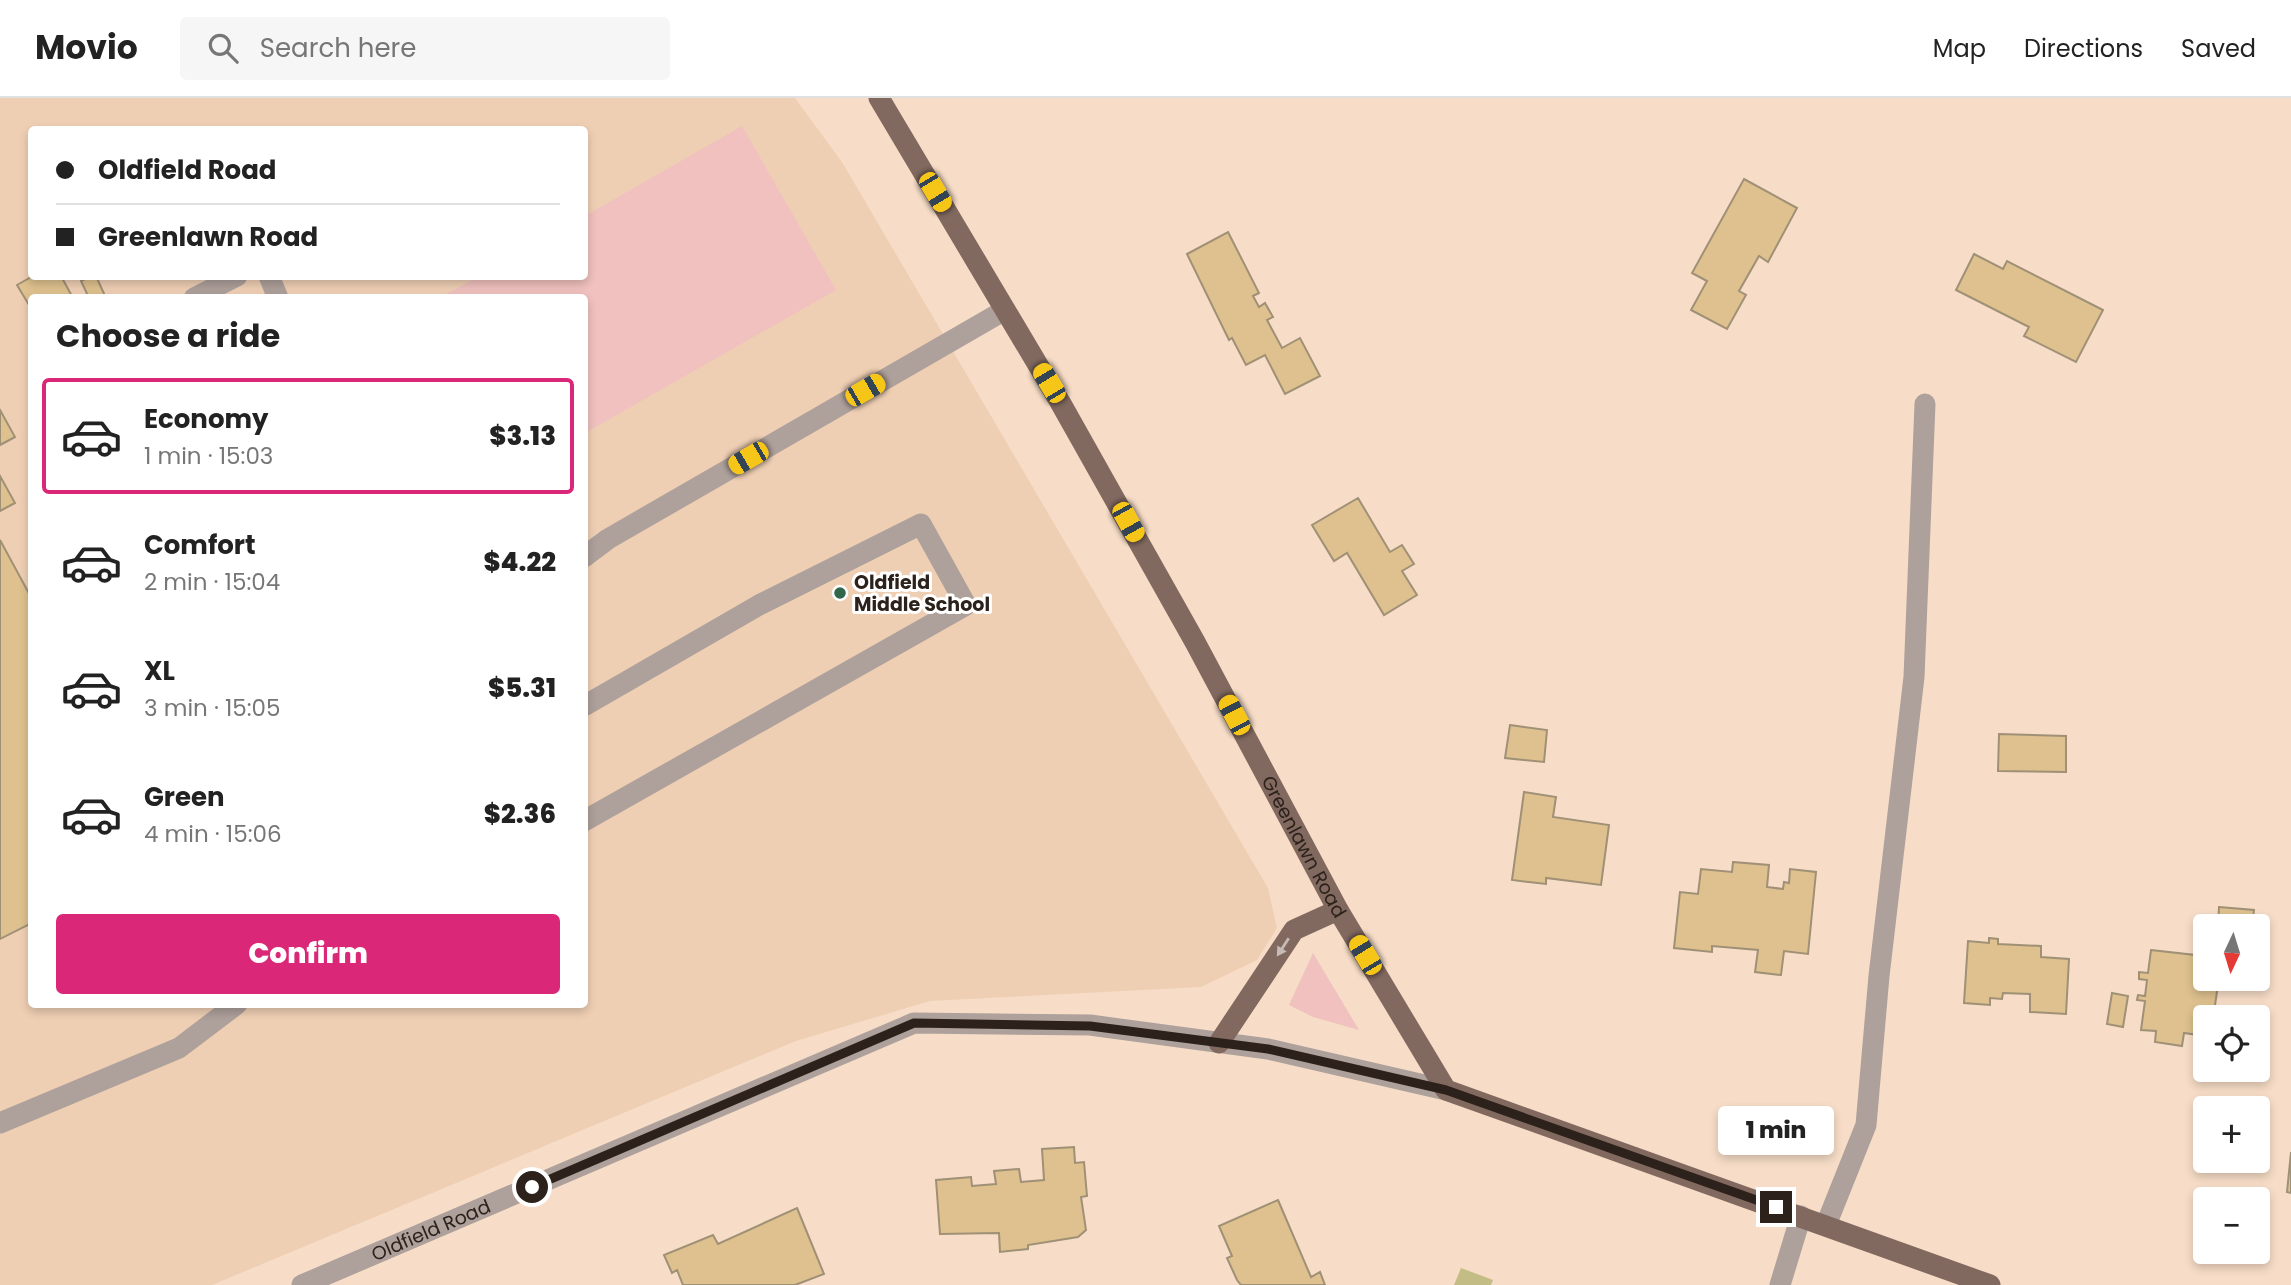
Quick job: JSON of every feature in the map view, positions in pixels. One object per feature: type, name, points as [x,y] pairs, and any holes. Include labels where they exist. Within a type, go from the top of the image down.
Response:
[{"type":"main road","name":"Greenlawn Road","points":[[880,98],[1195,642],[1338,910],[1446,1090]]},
{"type":"main road","points":[[1219,1043],[1294,930],[1338,910]]},
{"type":"main road","points":[[1446,1090],[1990,1285]]},
{"type":"street","points":[[202,294],[229,280]]},
{"type":"street","points":[[588,554],[620,532],[1005,310]]},
{"type":"street","points":[[1826,1225],[1866,1125],[1914,677],[1925,404]]},
{"type":"street","points":[[588,704],[759,606],[921,524],[966,605],[588,819]]},
{"type":"street","points":[[0,1123],[179,1048],[232,1008]]},
{"type":"street","name":"Oldfield Road","points":[[302,1285],[914,1023],[1090,1026],[1268,1049],[1446,1090]]},
{"type":"street","points":[[1780,1285],[1801,1216]]},
{"type":"shaded area","name":"Oldfield Middle School","points":[[0,98],[795,98],[842,162],[1268,888],[1277,928],[1257,960],[1201,987],[930,1001],[796,1041],[212,1285],[0,1285]]},
{"type":"shaded area","points":[[742,126],[836,290],[588,431],[588,294],[447,294],[472,280],[588,280],[588,214]]},
{"type":"shaded area","points":[[1313,953],[1359,1030],[1313,1017],[1289,1005]]},
{"type":"shaded area","points":[[1461,1268],[1493,1280],[1491,1285],[1454,1285]]},
{"type":"building","points":[[1744,179],[1797,208],[1768,262],[1759,256],[1739,291],[1746,295],[1727,329],[1691,310],[1707,281],[1692,273]]},
{"type":"building","points":[[1228,232],[1259,293],[1253,296],[1259,307],[1265,303],[1273,317],[1267,320],[1282,348],[1300,338],[1320,376],[1285,394],[1265,355],[1246,365],[1232,338],[1229,340],[1187,254]]},
{"type":"building","points":[[1974,254],[2003,269],[2007,261],[2103,310],[2076,362],[2024,336],[2029,327],[1956,290]]},
{"type":"building","points":[[28,279],[63,280],[71,294],[28,294],[28,303],[17,285]]},
{"type":"building","points":[[98,280],[104,294],[87,294],[81,281]]},
{"type":"building","points":[[0,410],[15,437],[0,445]]},
{"type":"building","points":[[0,476],[15,503],[0,511]]},
{"type":"building","points":[[1358,498],[1390,552],[1402,545],[1414,564],[1402,571],[1417,595],[1384,615],[1347,553],[1334,561],[1312,525]]},
{"type":"building","points":[[0,540],[28,592],[28,925],[0,939]]},
{"type":"building","points":[[1510,725],[1547,730],[1544,762],[1505,758]]},
{"type":"building","points":[[1999,734],[2066,736],[2066,772],[1998,771]]},
{"type":"building","points":[[1524,792],[1556,797],[1553,817],[1609,825],[1601,885],[1546,878],[1546,884],[1512,880]]},
{"type":"building","points":[[1733,862],[1769,865],[1767,887],[1783,889],[1784,882],[1789,883],[1790,869],[1816,872],[1808,954],[1784,951],[1781,975],[1755,972],[1758,950],[1712,946],[1712,952],[1674,948],[1680,892],[1698,894],[1701,869],[1732,872]]},
{"type":"building","points":[[2219,907],[2254,910],[2254,914],[2219,914]]},
{"type":"building","points":[[1989,938],[1998,939],[1998,944],[2041,946],[2041,957],[2069,959],[2066,1014],[2030,1012],[2030,994],[2003,993],[2002,999],[1990,998],[1990,1005],[1964,1003],[1968,941],[1989,943]]},
{"type":"building","points":[[2151,950],[2193,955],[2193,991],[2217,991],[2215,1005],[2193,1005],[2193,1034],[2184,1033],[2182,1046],[2155,1042],[2156,1031],[2141,1030],[2145,1001],[2137,1000],[2138,995],[2145,996],[2147,980],[2139,979],[2139,972],[2148,973]]},
{"type":"building","points":[[2112,993],[2128,996],[2123,1027],[2107,1024]]},
{"type":"building","points":[[1074,1147],[1075,1163],[1084,1162],[1087,1196],[1081,1197],[1086,1230],[1078,1237],[1028,1245],[1028,1249],[1000,1252],[999,1233],[940,1234],[936,1180],[971,1177],[972,1186],[996,1184],[994,1171],[1019,1169],[1021,1182],[1044,1180],[1042,1149]]},
{"type":"building","points":[[2291,1152],[2291,1193],[2287,1192]]},
{"type":"building","points":[[1278,1200],[1311,1277],[1320,1272],[1325,1285],[1241,1285],[1237,1280],[1227,1258],[1232,1256],[1219,1226]]},
{"type":"building","points":[[797,1208],[824,1274],[795,1285],[683,1285],[677,1270],[672,1273],[664,1255],[713,1235],[718,1244]]},
{"type":"place","name":"Oldfield Middle School","points":[[840,593]]},
{"type":"route","points":[[532,1187],[914,1023],[1090,1026],[1268,1049],[1446,1090],[1776,1207]]}]
